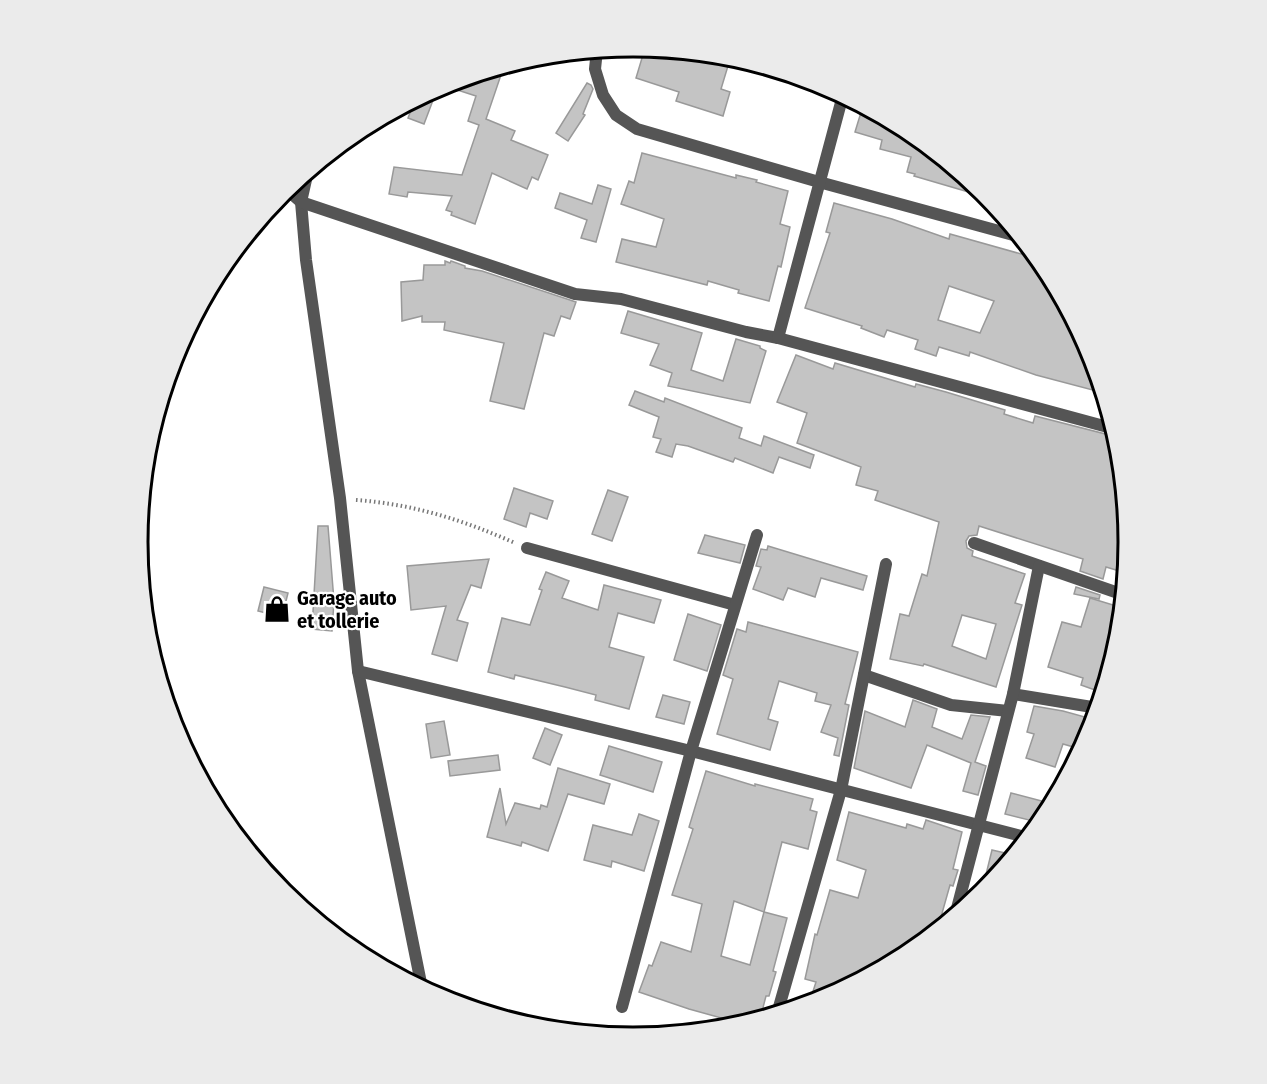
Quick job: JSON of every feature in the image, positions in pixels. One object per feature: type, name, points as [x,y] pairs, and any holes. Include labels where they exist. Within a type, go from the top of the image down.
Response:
[{"type":"street","points":[[596,59],[595,69],[603,95],[616,115],[637,129],[1007,233]]},
{"type":"street","points":[[778,338],[841,104]]},
{"type":"street","points":[[305,186],[301,202],[306,260],[340,498],[358,671],[420,977]]},
{"type":"street","points":[[294,196],[301,202],[576,294],[621,299],[746,332],[778,338],[1104,426]]},
{"type":"street","points":[[622,1007],[691,751],[757,535]]},
{"type":"street","points":[[974,543],[1115,592]]},
{"type":"street","points":[[527,548],[735,605]]},
{"type":"street","points":[[780,1004],[841,790],[886,564]]},
{"type":"street","points":[[959,902],[1013,694],[1038,566]]},
{"type":"street","points":[[358,671],[691,751],[1019,835]]},
{"type":"street","points":[[864,675],[951,705],[1008,711]]},
{"type":"street","points":[[1013,694],[1090,707]]},
{"type":"path","points":[[340,498],[383,502],[460,519],[527,548]]},
{"type":"building","points":[[642,57],[697,61],[728,66],[721,89],[730,92],[723,116],[676,101],[679,92],[636,78]]},
{"type":"building","points":[[501,76],[486,119],[515,131],[511,140],[548,155],[538,180],[532,177],[527,189],[492,173],[475,224],[451,215],[452,212],[446,210],[452,196],[408,192],[407,197],[389,194],[394,167],[462,175],[479,125],[468,121],[476,96],[458,90]]},
{"type":"building","points":[[587,83],[593,89],[583,114],[585,115],[568,141],[556,133]]},
{"type":"building","points":[[433,101],[424,124],[408,118],[411,112]]},
{"type":"building","points":[[861,114],[929,157],[969,192],[914,176],[915,174],[907,172],[911,157],[880,149],[882,140],[855,132]]},
{"type":"building","points":[[642,153],[736,178],[736,175],[757,180],[756,182],[788,191],[780,224],[790,227],[781,267],[778,266],[769,301],[738,293],[739,290],[708,281],[707,285],[616,262],[622,239],[656,247],[664,219],[621,204],[629,181],[634,183]]},
{"type":"building","points":[[598,185],[611,189],[596,242],[581,238],[587,220],[555,208],[560,193],[592,204]]},
{"type":"building","points":[[834,203],[892,219],[949,239],[950,234],[1024,255],[1054,300],[1082,356],[1094,390],[1036,375],[970,352],[969,356],[939,347],[936,356],[915,349],[918,340],[887,330],[884,337],[861,328],[862,326],[805,308],[830,233],[826,232]],"holes":[[[949,286],[994,301],[980,333],[938,320]]]},
{"type":"building","points":[[445,261],[576,302],[570,319],[561,316],[554,336],[544,333],[524,409],[490,401],[504,343],[444,330],[445,322],[422,322],[422,316],[402,321],[401,282],[423,280],[424,265],[445,265]]},
{"type":"building","points":[[628,311],[702,333],[691,370],[723,381],[736,339],[760,346],[766,351],[750,403],[668,386],[672,373],[650,365],[659,344],[621,333]]},
{"type":"building","points":[[796,355],[833,369],[835,363],[915,387],[916,384],[946,392],[1005,410],[1004,414],[1033,423],[1035,416],[1106,434],[1117,510],[1117,570],[1106,567],[1103,579],[1080,571],[1083,559],[979,526],[977,535],[969,536],[966,541],[967,548],[973,551],[972,556],[1025,574],[1015,603],[1022,605],[996,687],[924,664],[923,666],[890,659],[900,614],[909,616],[922,574],[927,576],[939,522],[875,500],[878,491],[856,485],[861,467],[797,443],[807,413],[777,402]],"holes":[[[962,615],[996,624],[986,659],[952,646]]]},
{"type":"building","points":[[635,391],[664,402],[665,398],[742,428],[739,438],[761,446],[764,436],[814,455],[810,468],[779,457],[773,473],[735,458],[733,462],[676,444],[672,457],[656,452],[661,439],[653,437],[659,417],[629,405]]},
{"type":"building","points":[[514,488],[553,501],[547,519],[530,513],[526,527],[504,519]]},
{"type":"building","points":[[608,490],[628,497],[612,541],[592,534]]},
{"type":"building","points":[[318,526],[328,526],[334,601],[332,631],[312,629]]},
{"type":"building","points":[[705,535],[745,545],[740,563],[698,553]]},
{"type":"building","points":[[768,546],[867,576],[863,590],[821,578],[815,597],[788,588],[783,600],[753,589],[761,567],[756,566],[761,549],[767,550]]},
{"type":"building","points":[[489,559],[481,588],[471,585],[457,620],[468,623],[457,661],[432,654],[446,606],[411,610],[407,566]]},
{"type":"building","points":[[546,572],[569,581],[562,598],[598,610],[604,585],[661,600],[654,623],[618,613],[609,647],[644,657],[629,709],[595,700],[596,695],[515,675],[514,679],[488,672],[502,618],[530,625]]},
{"type":"building","points":[[264,587],[288,593],[282,617],[258,611]]},
{"type":"building","points":[[1076,587],[1100,595],[1099,599],[1074,594]]},
{"type":"building","points":[[1090,598],[1114,605],[1109,637],[1095,690],[1081,685],[1083,678],[1048,667],[1062,622],[1081,627]]},
{"type":"building","points":[[688,614],[721,625],[707,671],[674,660]]},
{"type":"building","points":[[748,622],[858,652],[845,704],[849,705],[839,756],[834,755],[838,738],[821,732],[831,705],[815,701],[817,693],[779,681],[768,719],[778,722],[770,750],[717,734],[733,679],[723,675],[737,629],[746,632]]},
{"type":"building","points":[[663,695],[690,702],[684,724],[656,717]]},
{"type":"building","points":[[913,700],[937,709],[932,727],[962,739],[971,715],[990,717],[975,762],[986,766],[978,795],[963,791],[971,763],[927,745],[911,788],[854,768],[865,711],[905,727]]},
{"type":"building","points":[[1034,706],[1085,717],[1073,747],[1063,744],[1055,767],[1026,758],[1034,734],[1027,732]]},
{"type":"building","points":[[444,721],[450,755],[431,758],[426,724]]},
{"type":"building","points":[[545,728],[562,735],[550,765],[533,758]]},
{"type":"building","points":[[609,746],[662,762],[653,792],[600,775]]},
{"type":"building","points":[[498,755],[500,770],[450,776],[448,761]]},
{"type":"building","points":[[558,768],[610,784],[604,804],[568,794],[548,851],[522,842],[521,846],[487,837],[500,788],[506,824],[515,803],[540,809],[541,805],[547,807]]},
{"type":"building","points":[[706,771],[755,786],[755,784],[813,799],[810,810],[817,812],[808,849],[782,842],[764,912],[787,918],[773,971],[776,972],[763,1009],[724,1019],[639,992],[661,942],[691,952],[702,904],[672,895],[693,829],[689,827]],"holes":[[[734,901],[764,912],[750,965],[721,956]]]},
{"type":"building","points":[[1011,793],[1043,801],[1030,820],[1005,814]]},
{"type":"building","points":[[849,812],[906,828],[907,824],[923,829],[926,820],[962,832],[953,869],[958,870],[953,886],[950,885],[941,917],[876,962],[813,992],[816,982],[805,979],[815,934],[817,935],[830,890],[858,898],[866,870],[837,860]]},
{"type":"building","points":[[639,814],[659,821],[644,871],[612,861],[611,867],[584,860],[593,825],[632,835]]},
{"type":"building","points":[[992,850],[1005,853],[998,862],[986,875]]},
{"type":"place","name":"Garage auto et tollerie","points":[[277,609]]}]
